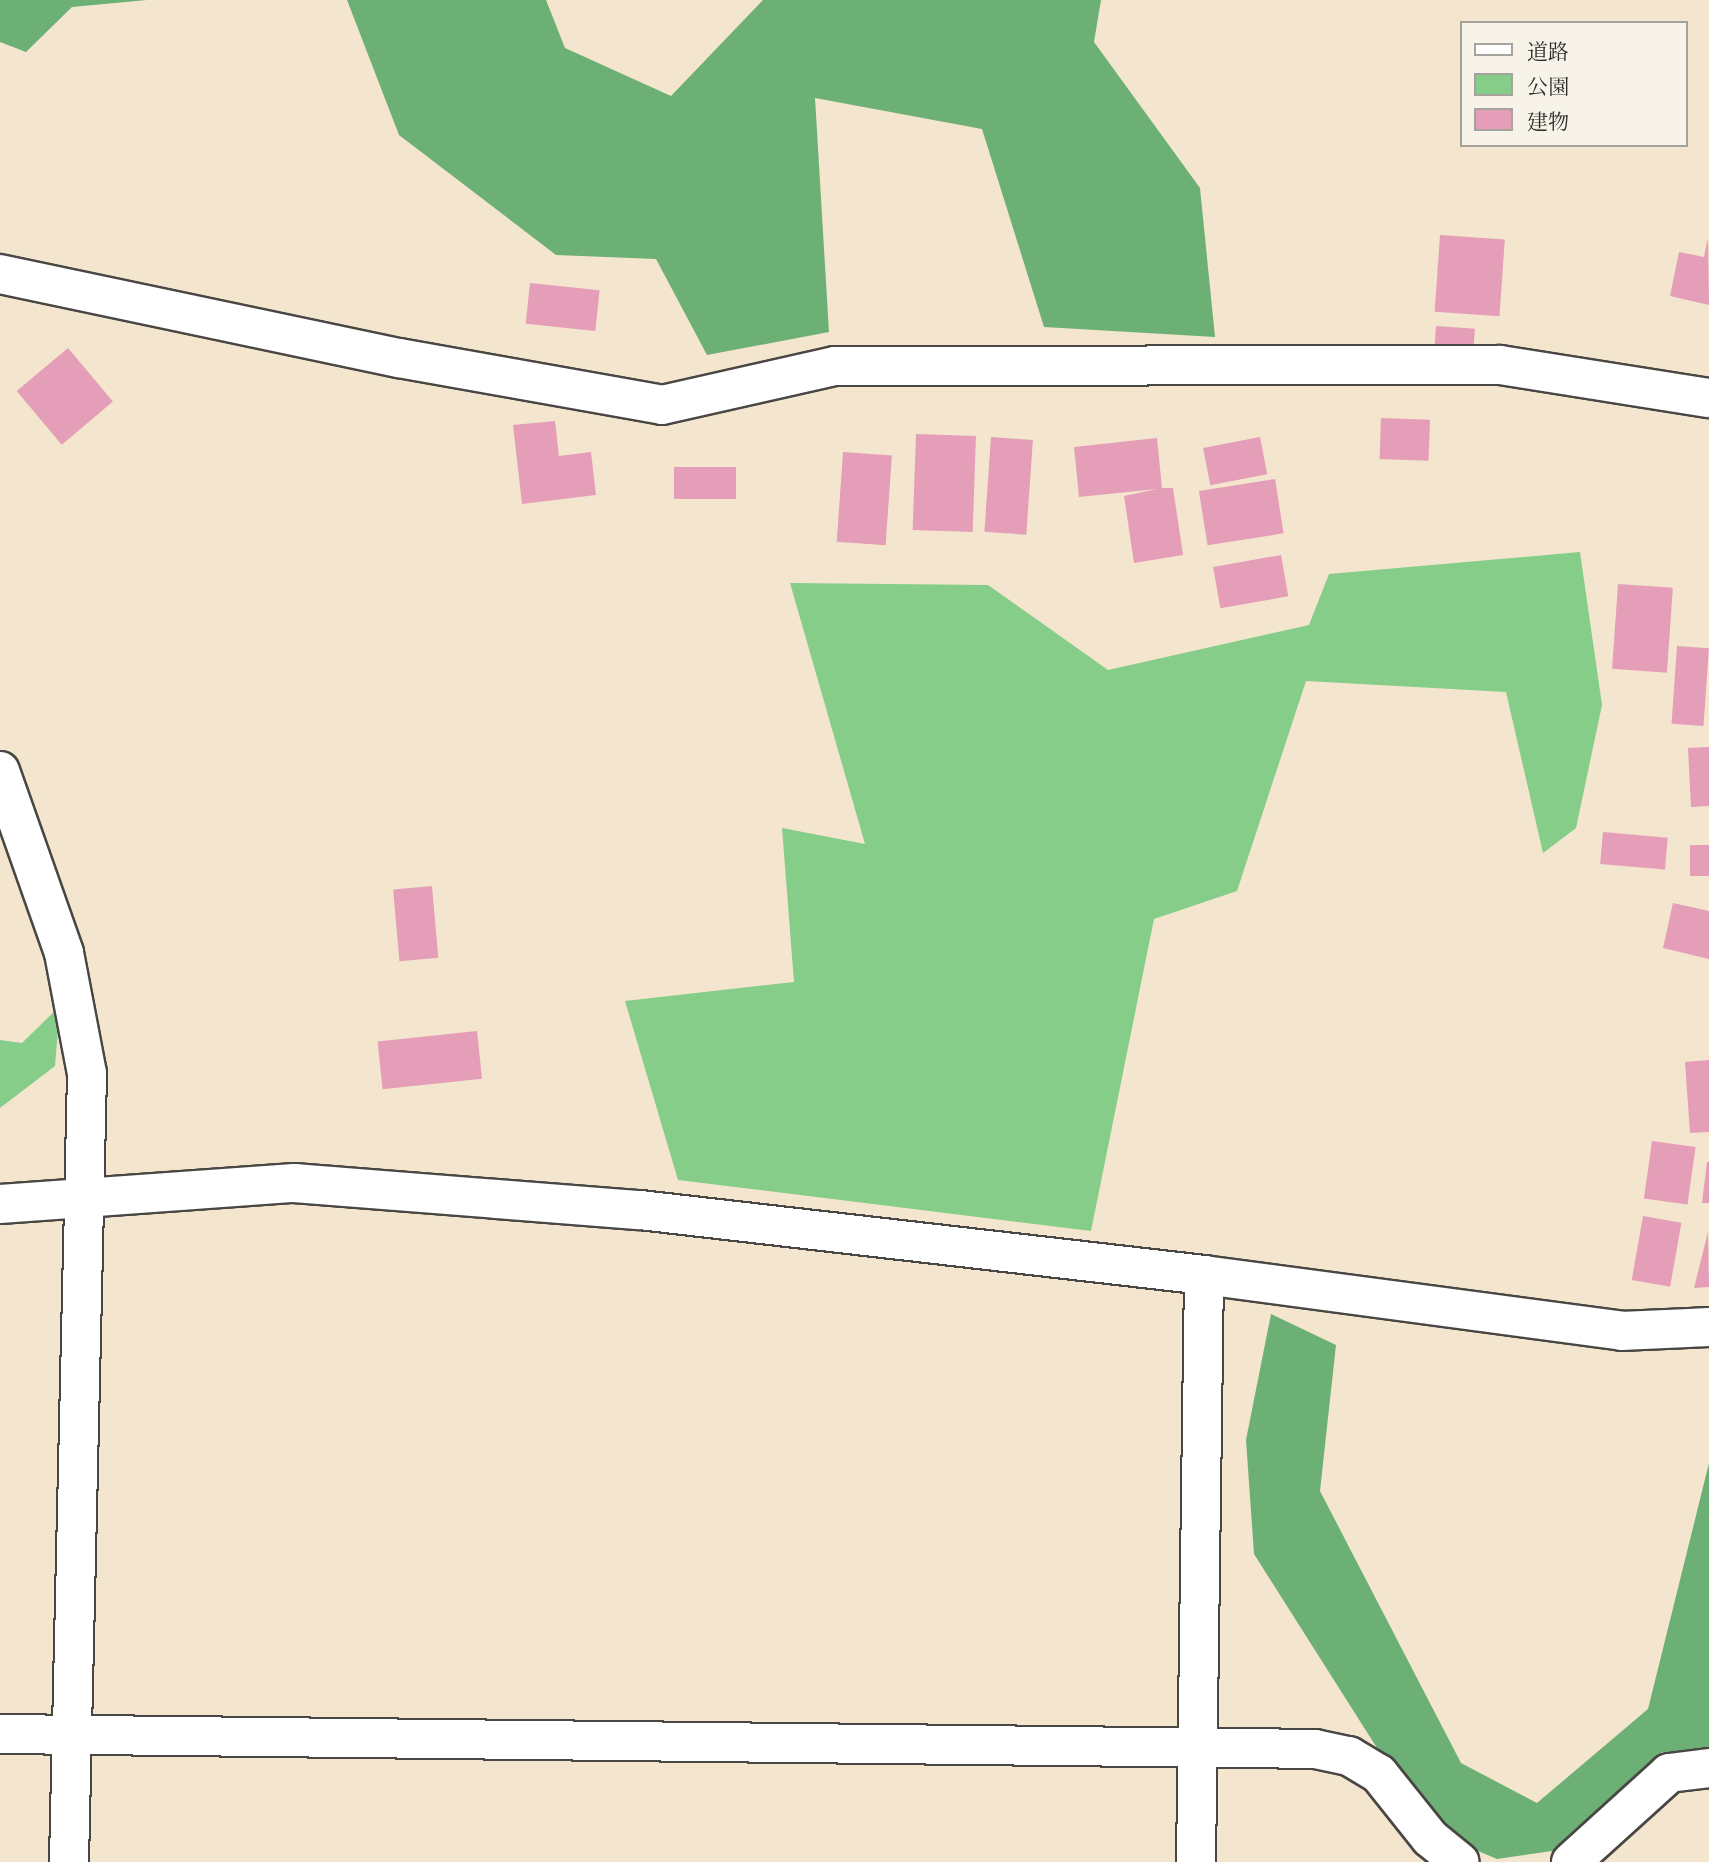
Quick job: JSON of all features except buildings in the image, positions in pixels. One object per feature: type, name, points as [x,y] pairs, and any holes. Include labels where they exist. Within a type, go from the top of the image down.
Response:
[{"type":"street","points":[[0,274],[400,358],[662,405],[835,366],[1500,365],[1709,398]]},
{"type":"street","points":[[0,771],[64,953],[87,1074],[69,1862]]},
{"type":"street","points":[[0,1204],[294,1183],[640,1210],[1204,1275],[1621,1331],[1709,1327]]},
{"type":"street","points":[[1196,1862],[1204,1275]]},
{"type":"street","points":[[0,1734],[1315,1749],[1349,1756],[1379,1774],[1430,1838],[1460,1862]]},
{"type":"street","points":[[1570,1862],[1669,1773],[1709,1768]]},
{"type":"green space","points":[[0,0],[147,0],[72,7],[26,52],[0,42]]},
{"type":"green space","points":[[347,0],[546,0],[565,48],[671,96],[763,0],[1101,0],[1094,42],[1200,188],[1215,337],[1044,327],[982,129],[815,98],[829,332],[707,355],[656,259],[556,255],[399,135]]},
{"type":"green space","points":[[1580,552],[1602,705],[1576,828],[1543,853],[1506,692],[1306,681],[1237,891],[1154,919],[1091,1231],[678,1180],[625,1001],[794,982],[782,828],[865,844],[790,583],[988,585],[1108,670],[1309,625],[1329,574]]},
{"type":"green space","points":[[60,1006],[55,1066],[0,1108],[0,1040],[22,1043]]},
{"type":"green space","points":[[1271,1314],[1336,1345],[1320,1491],[1461,1763],[1537,1803],[1648,1709],[1709,1463],[1709,1754],[1662,1752],[1566,1849],[1497,1859],[1429,1830],[1254,1554],[1246,1440]]}]
